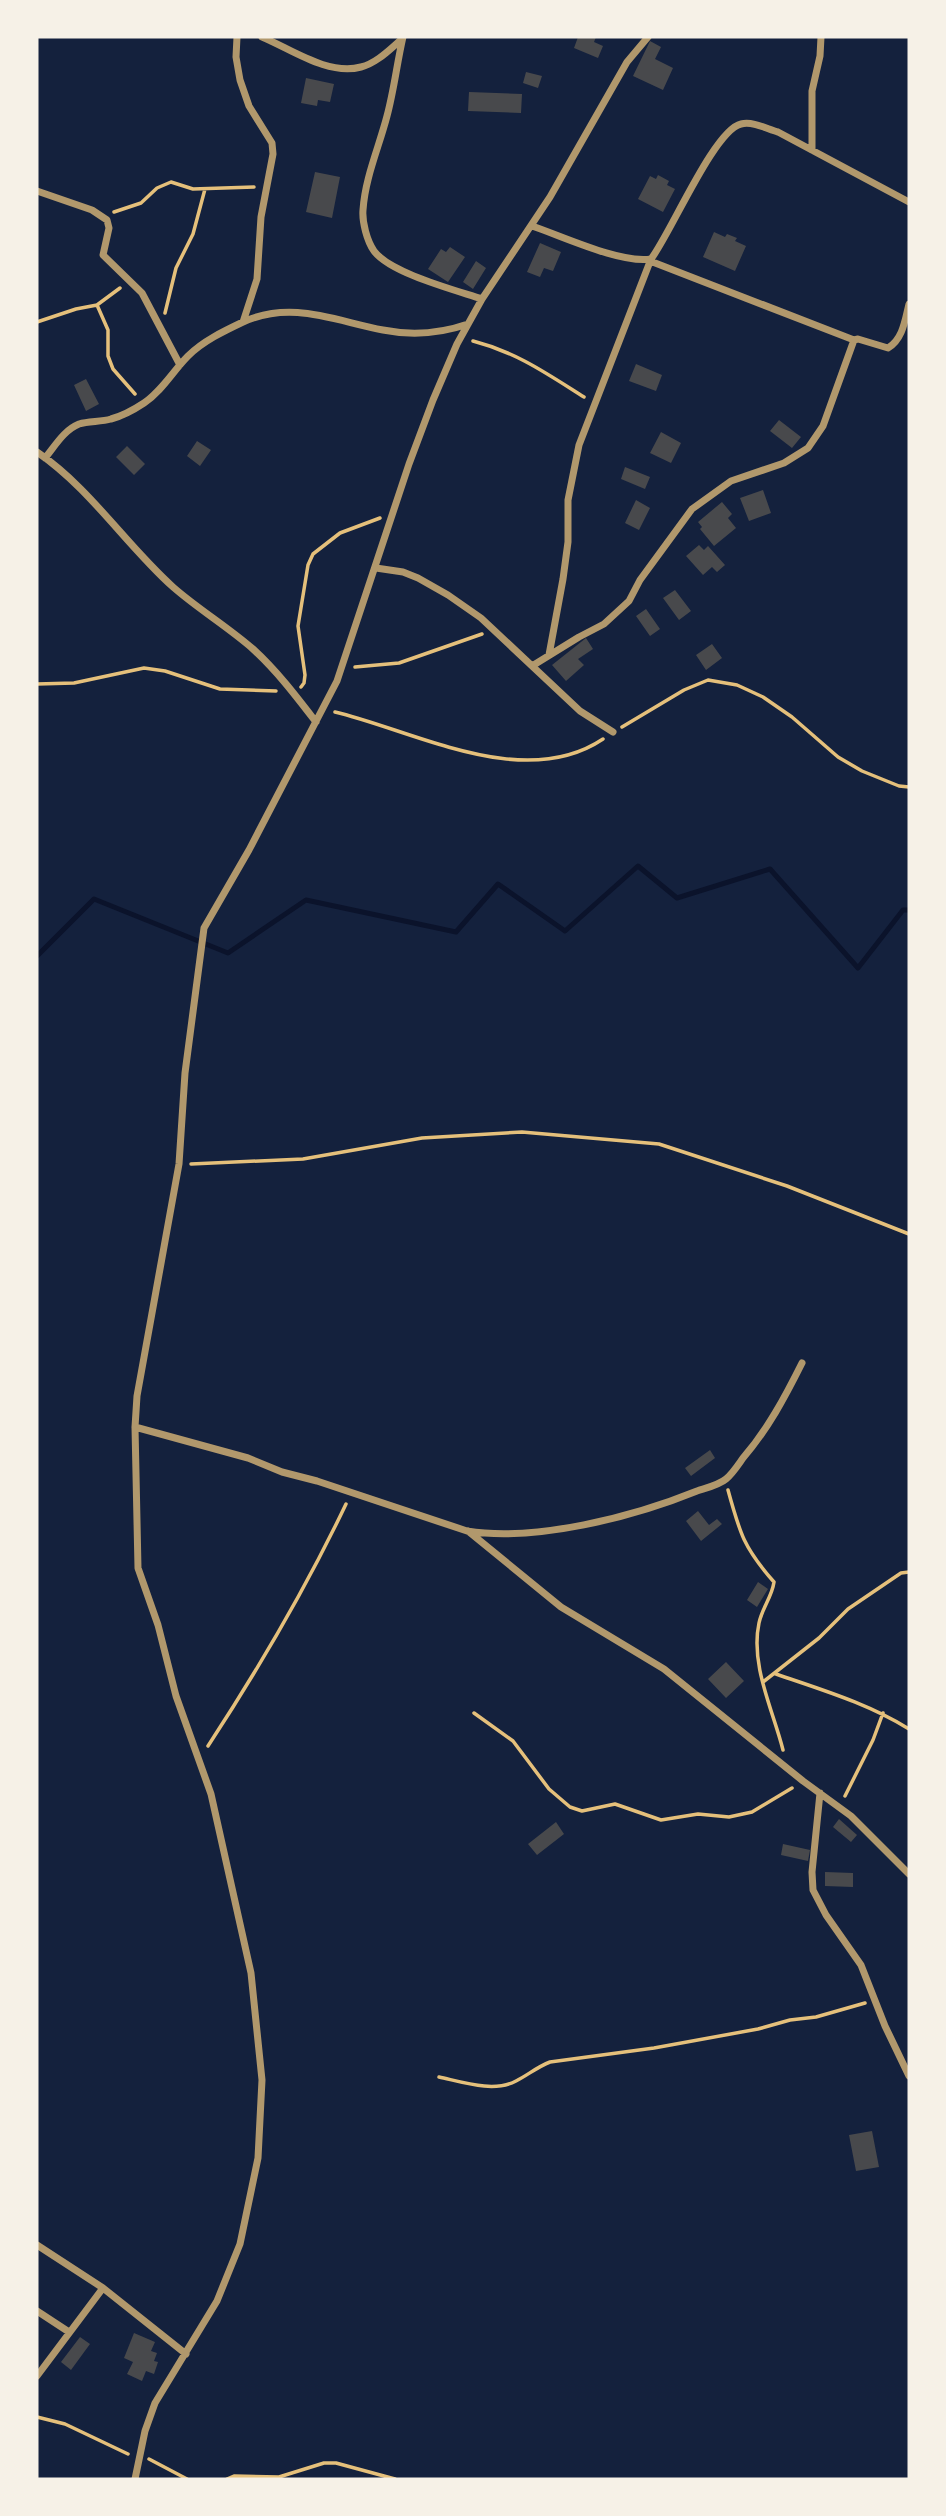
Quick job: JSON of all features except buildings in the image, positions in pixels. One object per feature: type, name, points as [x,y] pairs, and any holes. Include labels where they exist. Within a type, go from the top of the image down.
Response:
[{"type":"street","points":[[237,37],[236,57],[240,80],[249,106],[272,143],[274,154],[261,216],[257,279],[243,322]]},
{"type":"street","points":[[262,37],[331,67],[345,69],[362,67],[376,60],[403,38]]},
{"type":"street","points":[[135,2479],[145,2431],[155,2403],[217,2301],[240,2245],[258,2158],[262,2080],[251,1973],[211,1794],[176,1696],[159,1625],[138,1568],[135,1427],[137,1396],[179,1164],[185,1073],[204,928],[249,850],[342,667],[433,400],[460,338],[482,299],[532,226],[627,62],[648,37]]},
{"type":"street","points":[[812,150],[812,91],[820,56],[821,37]]},
{"type":"street","points":[[403,38],[390,106],[363,211],[366,232],[374,251],[388,263],[482,299]]},
{"type":"street","points":[[549,655],[564,579],[568,542],[568,500],[579,445],[650,260],[691,188],[728,131],[741,124],[778,132],[909,202]]},
{"type":"street","points":[[37,191],[102,215],[109,224],[103,255],[142,293],[180,365]]},
{"type":"street","points":[[532,226],[614,255],[650,260],[854,340],[888,348],[896,344],[900,336],[909,304]]},
{"type":"street","points":[[45,458],[67,431],[80,424],[110,419],[144,402],[161,389],[180,365],[206,342],[243,322],[271,312],[315,313],[404,333],[440,333],[468,324]]},
{"type":"street","points":[[532,666],[604,624],[629,601],[640,580],[692,509],[731,481],[784,463],[808,448],[823,426],[854,340]]},
{"type":"street","points":[[37,452],[98,507],[173,587],[255,651],[294,692],[316,722]]},
{"type":"street","points":[[376,568],[402,572],[418,578],[459,603],[494,629],[580,711],[613,732]]},
{"type":"street","points":[[135,1427],[248,1458],[282,1472],[467,1531],[486,1534],[545,1531],[662,1506],[725,1480],[760,1438],[802,1363]]},
{"type":"street","points":[[467,1531],[561,1607],[664,1669],[839,1808],[909,1874]]},
{"type":"street","points":[[820,1793],[813,1890],[826,1915],[860,1965],[909,2076]]},
{"type":"street","points":[[37,2245],[103,2288],[186,2354]]},
{"type":"street","points":[[37,2376],[103,2288]]},
{"type":"street","points":[[37,2311],[69,2332]]},
{"type":"path","points":[[102,215],[133,206],[172,182],[193,189],[267,188]]},
{"type":"path","points":[[160,328],[176,268],[193,234],[205,189]]},
{"type":"path","points":[[37,322],[97,305],[130,280]]},
{"type":"path","points":[[97,305],[108,330],[108,356],[113,369],[117,377],[144,402]]},
{"type":"path","points":[[460,338],[498,348],[530,362],[595,404]]},
{"type":"path","points":[[37,684],[74,683],[144,668],[165,671],[220,690],[294,692],[304,683],[298,626],[308,565],[313,554],[340,533],[393,513]]},
{"type":"path","points":[[342,667],[399,663],[494,629]]},
{"type":"path","points":[[179,1164],[303,1159],[422,1138],[522,1132],[659,1144],[787,1186],[909,1234]]},
{"type":"path","points":[[725,1480],[743,1542],[774,1582],[773,1592],[759,1622],[758,1652],[763,1682],[788,1769]]},
{"type":"path","points":[[199,1759],[249,1683],[316,1567],[351,1492]]},
{"type":"path","points":[[763,1682],[819,1638],[848,1609],[901,1573],[909,1572]]},
{"type":"path","points":[[775,1673],[822,1688],[883,1713],[909,1729]]},
{"type":"path","points":[[474,1713],[513,1741],[549,1789],[570,1807],[582,1811],[615,1804],[661,1819],[698,1814],[729,1817],[752,1812],[803,1781]]},
{"type":"path","points":[[839,1808],[873,1740],[883,1713]]},
{"type":"path","points":[[439,2077],[474,2085],[502,2086],[514,2083],[536,2067],[550,2062],[654,2048],[758,2029],[874,2001]]},
{"type":"path","points":[[37,2417],[74,2428],[140,2458],[161,2464],[187,2479]]},
{"type":"path","points":[[227,2479],[234,2476],[279,2477],[324,2463],[336,2463],[395,2479]]},
{"type":"waterway","points":[[37,956],[94,899],[228,953],[306,900],[456,932],[498,884],[565,931],[638,866],[677,898],[770,869],[858,968],[903,910],[909,910]]}]
